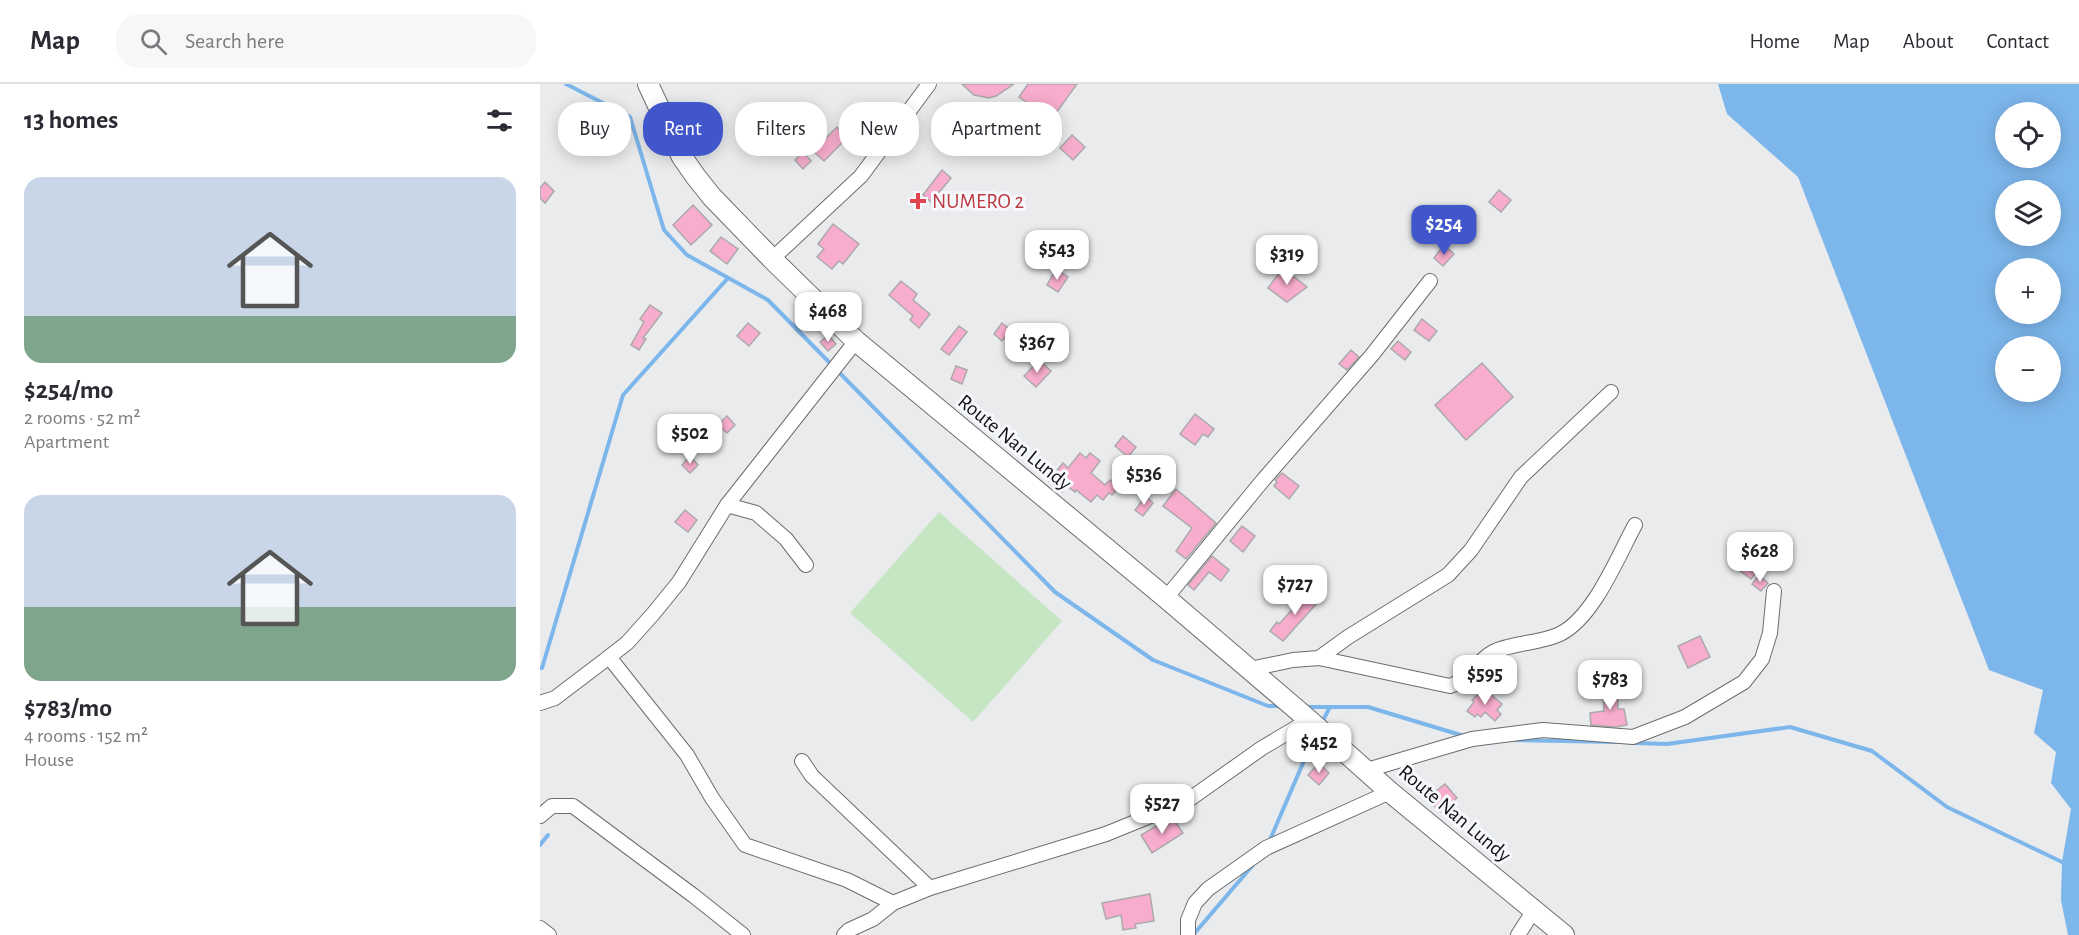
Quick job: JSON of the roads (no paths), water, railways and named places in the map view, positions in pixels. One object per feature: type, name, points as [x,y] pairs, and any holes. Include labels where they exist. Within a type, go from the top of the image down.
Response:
[{"type":"main road","name":"Route Nan Lundy","points":[[648,84],[682,157],[712,197],[856,341],[1166,598],[1390,792],[1564,935]]},
{"type":"street","points":[[772,259],[861,176],[929,84]]},
{"type":"street","points":[[1166,598],[1264,479],[1372,355],[1430,280]]},
{"type":"street","points":[[540,703],[555,698],[627,643],[679,582],[727,505],[856,341]]},
{"type":"street","points":[[1319,658],[1348,637],[1448,575],[1471,550],[1521,477],[1611,392]]},
{"type":"street","points":[[727,505],[756,513],[786,538],[806,565]]},
{"type":"street","points":[[1250,669],[1293,660],[1319,658],[1450,686],[1458,684],[1474,666],[1493,652],[1558,635],[1578,622],[1593,602],[1635,525]]},
{"type":"street","points":[[1367,770],[1472,739],[1544,730],[1633,737],[1685,717],[1744,681],[1762,659],[1770,633],[1774,591]]},
{"type":"street","points":[[609,657],[687,755],[712,798],[745,845],[847,880],[893,903]]},
{"type":"street","points":[[844,935],[849,930],[873,920],[893,903],[930,888],[1106,834],[1187,801],[1272,741],[1309,720]]},
{"type":"street","points":[[802,761],[812,776],[930,888]]},
{"type":"street","points":[[1188,935],[1188,920],[1195,903],[1218,882],[1266,848],[1390,792]]},
{"type":"street","points":[[540,816],[552,806],[573,806],[743,935]]},
{"type":"street","points":[[1518,935],[1534,910]]},
{"type":"street","points":[[540,928],[549,935]]},
{"type":"water","points":[[1718,84],[2079,84],[2079,935],[2068,935],[2061,900],[2062,862],[2071,809],[2051,783],[2056,752],[2034,733],[2043,690],[1989,670],[1798,177],[1727,114]]},
{"type":"waterway","points":[[566,84],[630,117],[664,230],[687,255],[768,300],[1055,592],[1153,660],[1268,706],[1282,706]]},
{"type":"waterway","points":[[540,668],[542,668],[623,395],[728,278]]},
{"type":"waterway","points":[[1304,707],[1368,707],[1464,736]]},
{"type":"waterway","points":[[1321,724],[1330,707]]},
{"type":"waterway","points":[[1633,743],[1667,744],[1790,727],[1872,751],[1947,807],[2062,862]]},
{"type":"waterway","points":[[1269,842],[1316,733]]},
{"type":"waterway","points":[[1516,740],[1616,742]]},
{"type":"waterway","points":[[540,845],[548,835]]},
{"type":"waterway","points":[[1193,935],[1253,865]]},
{"type":"place","name":"NUMERO 2","points":[[918,201]]}]
